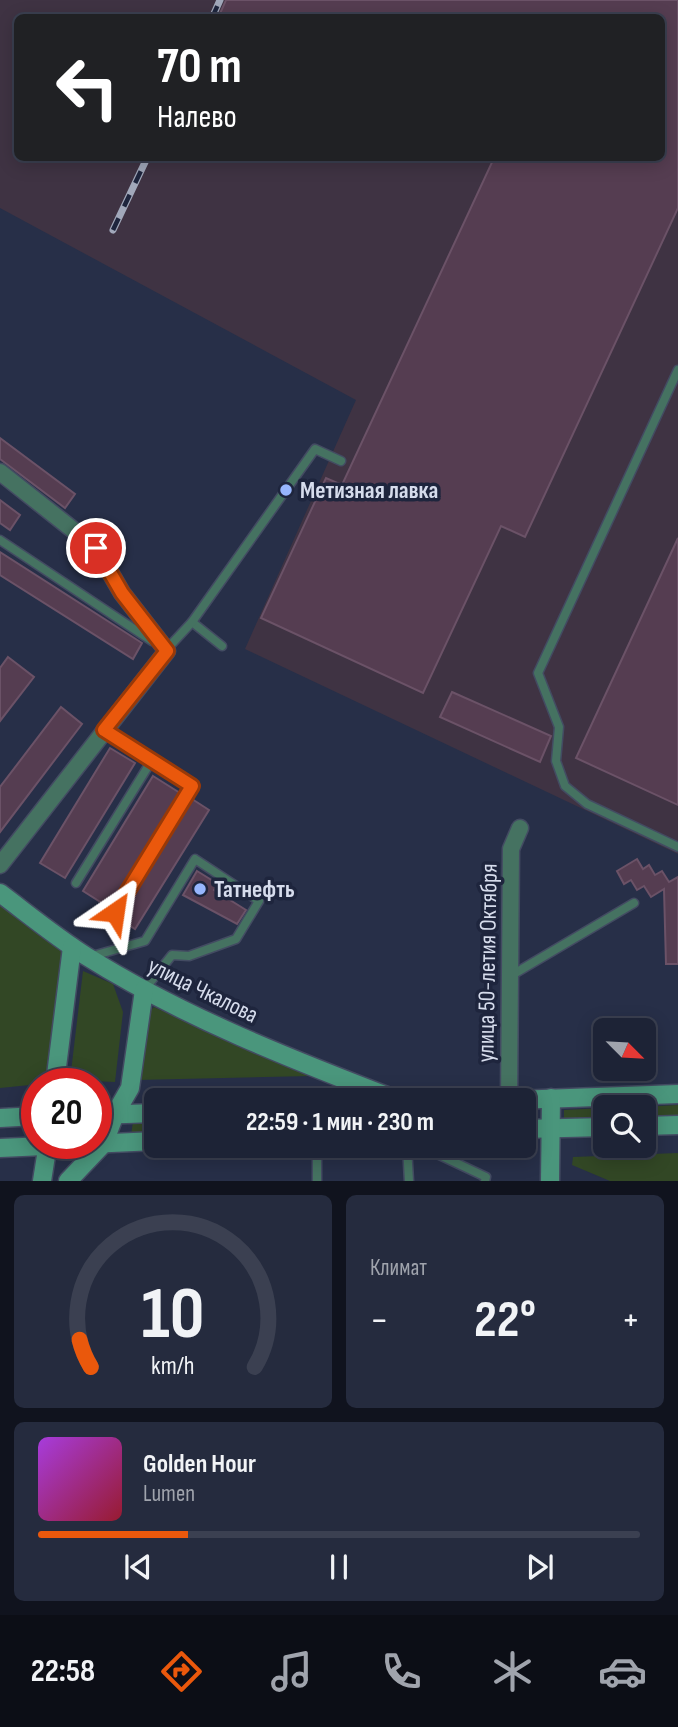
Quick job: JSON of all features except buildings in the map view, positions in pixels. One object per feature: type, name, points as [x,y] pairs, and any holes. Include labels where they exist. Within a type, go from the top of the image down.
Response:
[{"type":"street","points":[[0,472],[96,548],[122,593],[167,651],[0,865]]},
{"type":"street","name":"улица 50-летия Октября","points":[[509,1088],[511,849],[520,828]]},
{"type":"street","name":"улица Чкалова","points":[[0,893],[72,947],[144,990],[240,1036],[368,1088]]},
{"type":"street","points":[[57,1068],[72,947]]},
{"type":"street","points":[[112,1122],[131,1088],[144,990]]},
{"type":"street","points":[[536,1099],[678,1094]]},
{"type":"street","points":[[550,1181],[551,1098]]},
{"type":"street","points":[[112,1114],[144,1113]]},
{"type":"street","points":[[0,1118],[21,1117]]},
{"type":"street","points":[[656,1126],[678,1125]]},
{"type":"street","points":[[536,1129],[593,1127]]},
{"type":"street","points":[[112,1143],[144,1141]]},
{"type":"street","points":[[0,1148],[21,1146]]},
{"type":"street","points":[[41,1181],[45,1159]]},
{"type":"street","points":[[68,1181],[89,1159]]},
{"type":"lane","points":[[678,370],[538,673],[559,727],[556,761],[565,786],[587,804],[678,847]]},
{"type":"lane","points":[[0,540],[167,651],[192,622],[315,449],[341,461]]},
{"type":"lane","points":[[192,622],[222,646]]},
{"type":"lane","points":[[104,730],[192,786],[115,912]]},
{"type":"lane","points":[[76,883],[152,760]]},
{"type":"lane","points":[[87,957],[145,941],[195,859],[259,901],[236,939],[188,956],[172,956],[144,990]]},
{"type":"lane","points":[[512,975],[634,903]]},
{"type":"lane","points":[[317,1158],[317,1181]]},
{"type":"lane","points":[[408,1158],[409,1181]]},
{"type":"lane","points":[[445,1158],[486,1177],[485,1181]]},
{"type":"shaded area","points":[[0,0],[678,0],[678,854],[245,649],[356,400],[0,208]]},
{"type":"green space","points":[[0,899],[67,949],[52,1068],[21,1068],[21,1086],[0,1088]]},
{"type":"green space","points":[[83,971],[113,984],[123,1012],[115,1082],[112,1082],[112,1068],[71,1068]]},
{"type":"green space","points":[[154,1007],[311,1076],[136,1080],[142,1019]]},
{"type":"green space","points":[[678,1105],[678,1117],[656,1118],[656,1106]]},
{"type":"green space","points":[[593,1109],[593,1120],[564,1121],[564,1110]]},
{"type":"green space","points":[[133,1122],[144,1122],[144,1134],[131,1135]]},
{"type":"green space","points":[[678,1153],[678,1181],[610,1181],[572,1165],[573,1157],[656,1158],[656,1154]]},
{"type":"railway","points":[[214,14],[220,0]]},
{"type":"railway","points":[[113,230],[146,161]]},
{"type":"place","name":"Метизная лавка","points":[[286,490]]},
{"type":"place","name":"Татнефть","points":[[200,889]]},
{"type":"route","points":[[96,548],[122,593],[167,651],[104,730],[192,786],[115,912]]}]
